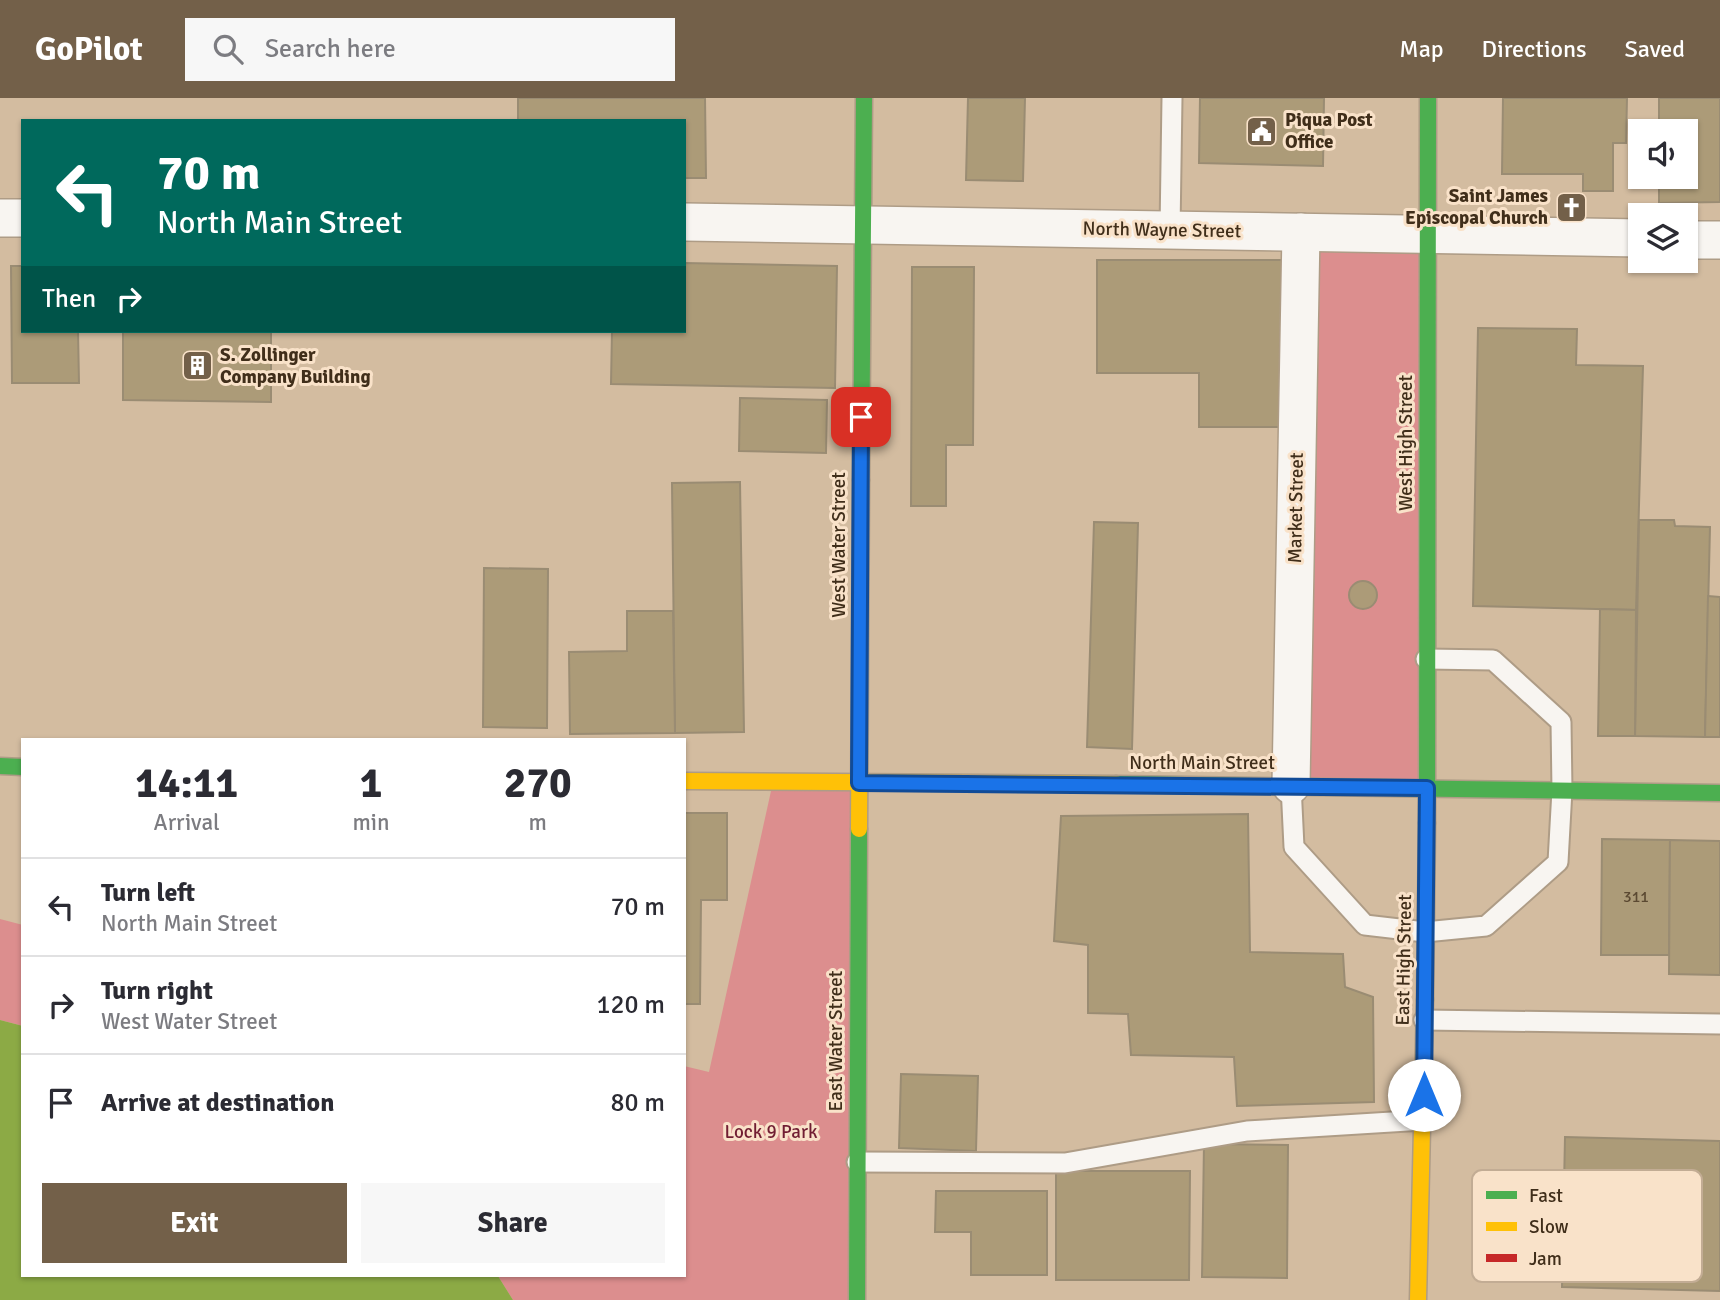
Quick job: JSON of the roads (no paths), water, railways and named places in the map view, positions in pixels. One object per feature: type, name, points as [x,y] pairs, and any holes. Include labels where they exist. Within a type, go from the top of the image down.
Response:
[{"type":"street","name":"West Water Street","points":[[859,783],[864,98]]},
{"type":"street","name":"West High Street","points":[[1427,788],[1428,98]]},
{"type":"street","points":[[0,218],[21,218]]},
{"type":"street","name":"North Wayne Street","points":[[686,222],[1628,239]]},
{"type":"street","name":"Market Street","points":[[1291,785],[1301,232]]},
{"type":"street","points":[[1698,240],[1720,240]]},
{"type":"street","points":[[0,766],[21,767]]},
{"type":"street","name":"North Main Street","points":[[686,782],[1291,785],[1720,793]]},
{"type":"street","name":"East Water Street","points":[[857,1300],[859,783]]},
{"type":"street","name":"East High Street","points":[[1418,1300],[1424,1121],[1427,788]]},
{"type":"lane","points":[[1170,230],[1172,98]]},
{"type":"lane","points":[[1291,785],[1294,847],[1365,925],[1425,932],[1486,926],[1558,862],[1562,790],[1561,722],[1493,660],[1426,659]]},
{"type":"lane","points":[[1424,1020],[1720,1024]]},
{"type":"lane","points":[[856,1162],[1065,1163],[1247,1130],[1424,1121]]},
{"type":"place","name":"Piqua Post Office","points":[[1262,131]]},
{"type":"place","name":"Saint James Episcopal Church","points":[[1571,207]]},
{"type":"place","name":"S. Zollinger Company Building","points":[[197,366]]},
{"type":"park label","name":"Lock 9 Park","points":[[771,1132]]}]
